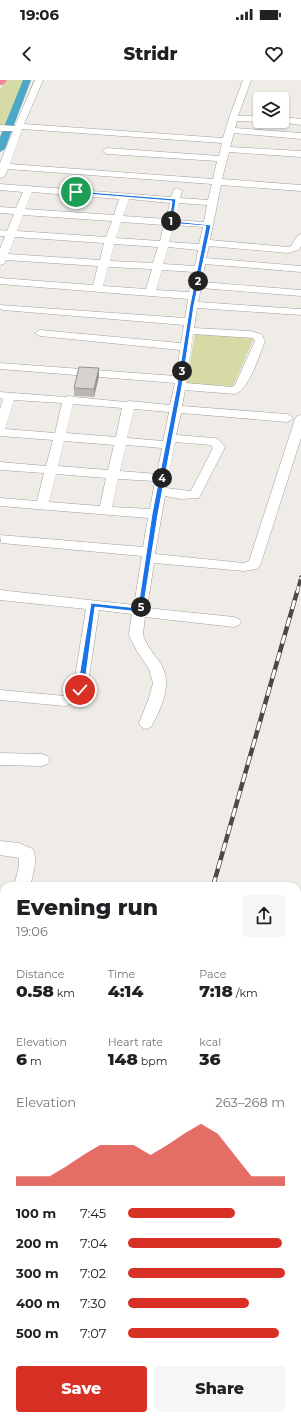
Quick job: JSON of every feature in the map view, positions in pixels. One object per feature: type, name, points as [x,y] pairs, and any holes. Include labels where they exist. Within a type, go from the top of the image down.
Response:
[{"type":"street","points":[[0,178],[11,128],[39,80]]},
{"type":"street","points":[[146,723],[160,685],[160,676],[157,667],[137,641],[136,634],[148,555],[180,383],[194,296],[213,203],[233,118],[248,80]]},
{"type":"street","points":[[233,118],[253,119]]},
{"type":"street","points":[[289,121],[301,122]]},
{"type":"street","points":[[11,128],[145,135],[301,154]]},
{"type":"street","points":[[140,153],[145,135]]},
{"type":"street","points":[[107,151],[140,153],[301,136]]},
{"type":"street","points":[[2,166],[72,204],[110,241],[288,250],[295,248],[301,237]]},
{"type":"street","points":[[150,293],[165,244],[179,178]]},
{"type":"street","points":[[0,232],[11,233],[72,204],[179,178],[301,188]]},
{"type":"street","points":[[0,188],[28,190],[118,218],[209,225]]},
{"type":"street","points":[[28,190],[1,258],[53,260],[158,268],[201,266],[301,269]]},
{"type":"street","points":[[0,210],[20,211],[125,196],[213,203]]},
{"type":"street","points":[[98,289],[103,264],[125,196]]},
{"type":"street","points":[[45,285],[53,260]]},
{"type":"street","points":[[0,281],[194,296],[299,312]]},
{"type":"street","points":[[194,296],[301,293]]},
{"type":"street","points":[[0,366],[180,383],[235,391],[240,386],[260,341],[257,336],[250,334],[189,326],[3,308]]},
{"type":"street","points":[[40,333],[185,347]]},
{"type":"street","points":[[0,428],[5,395],[69,399],[287,418]]},
{"type":"street","points":[[42,505],[69,399]]},
{"type":"street","points":[[105,510],[129,404]]},
{"type":"street","points":[[1,539],[252,566],[255,563],[301,419]]},
{"type":"street","points":[[0,432],[121,442],[214,442],[219,447],[195,494],[159,491]]},
{"type":"street","points":[[0,466],[162,478]]},
{"type":"street","points":[[0,502],[155,514]]},
{"type":"street","points":[[0,595],[234,622]]},
{"type":"street","points":[[0,695],[65,701],[73,699],[78,695],[93,605]]},
{"type":"street","points":[[0,759],[42,760]]},
{"type":"street","points":[[0,848],[19,850],[27,854],[27,866],[23,882]]},
{"type":"green space","points":[[5,80],[30,80],[12,127],[0,126],[0,90]]},
{"type":"green space","points":[[195,334],[254,338],[233,386],[186,384]]},
{"type":"building","points":[[79,367],[99,368],[94,389],[74,388]]},
{"type":"waterway","points":[[0,149],[27,80]]},
{"type":"railway","points":[[297,593],[301,577]]},
{"type":"railway","points":[[214,882],[297,592]]},
{"type":"route","points":[[76,192],[175,200],[170,222],[209,225],[192,305],[180,386],[167,445],[140,610],[93,605],[80,690]]}]
